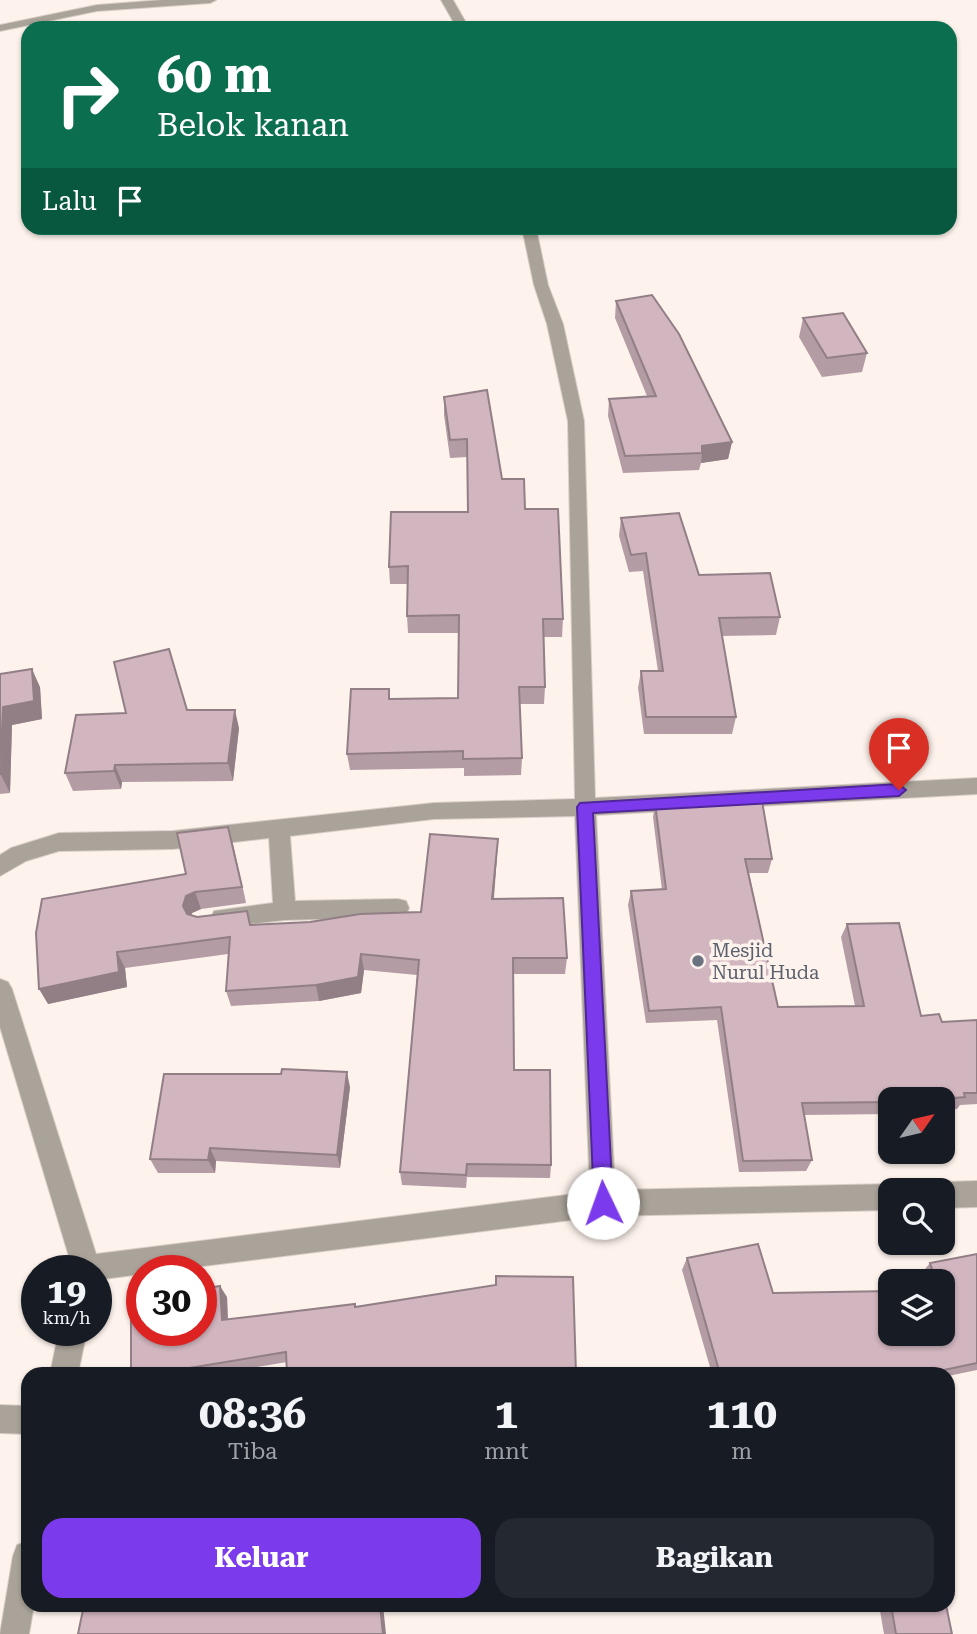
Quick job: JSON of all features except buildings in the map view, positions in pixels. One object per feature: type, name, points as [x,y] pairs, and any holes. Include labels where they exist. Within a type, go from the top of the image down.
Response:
[{"type":"street","points":[[34,21],[97,8],[210,0]]},
{"type":"street","points":[[447,0],[459,21]]},
{"type":"street","points":[[0,28],[21,24]]},
{"type":"street","points":[[530,235],[541,285],[555,324],[576,421],[585,807],[603,1203]]},
{"type":"street","points":[[0,867],[19,854],[59,842],[173,840],[434,811],[585,807],[977,786]]},
{"type":"street","points":[[279,828],[285,911]]},
{"type":"street","points":[[202,921],[285,911],[398,908]]},
{"type":"street","points":[[0,989],[82,1255]]},
{"type":"street","points":[[955,1195],[977,1194]]},
{"type":"street","points":[[112,1266],[603,1203],[878,1197]]},
{"type":"street","points":[[65,1367],[70,1346]]},
{"type":"street","points":[[0,1419],[21,1420]]},
{"type":"street","points":[[13,1634],[21,1592]]},
{"type":"place","name":"Mesjid Nurul Huda","points":[[698,961]]},
{"type":"route","points":[[603,1203],[585,807],[899,790]]}]
